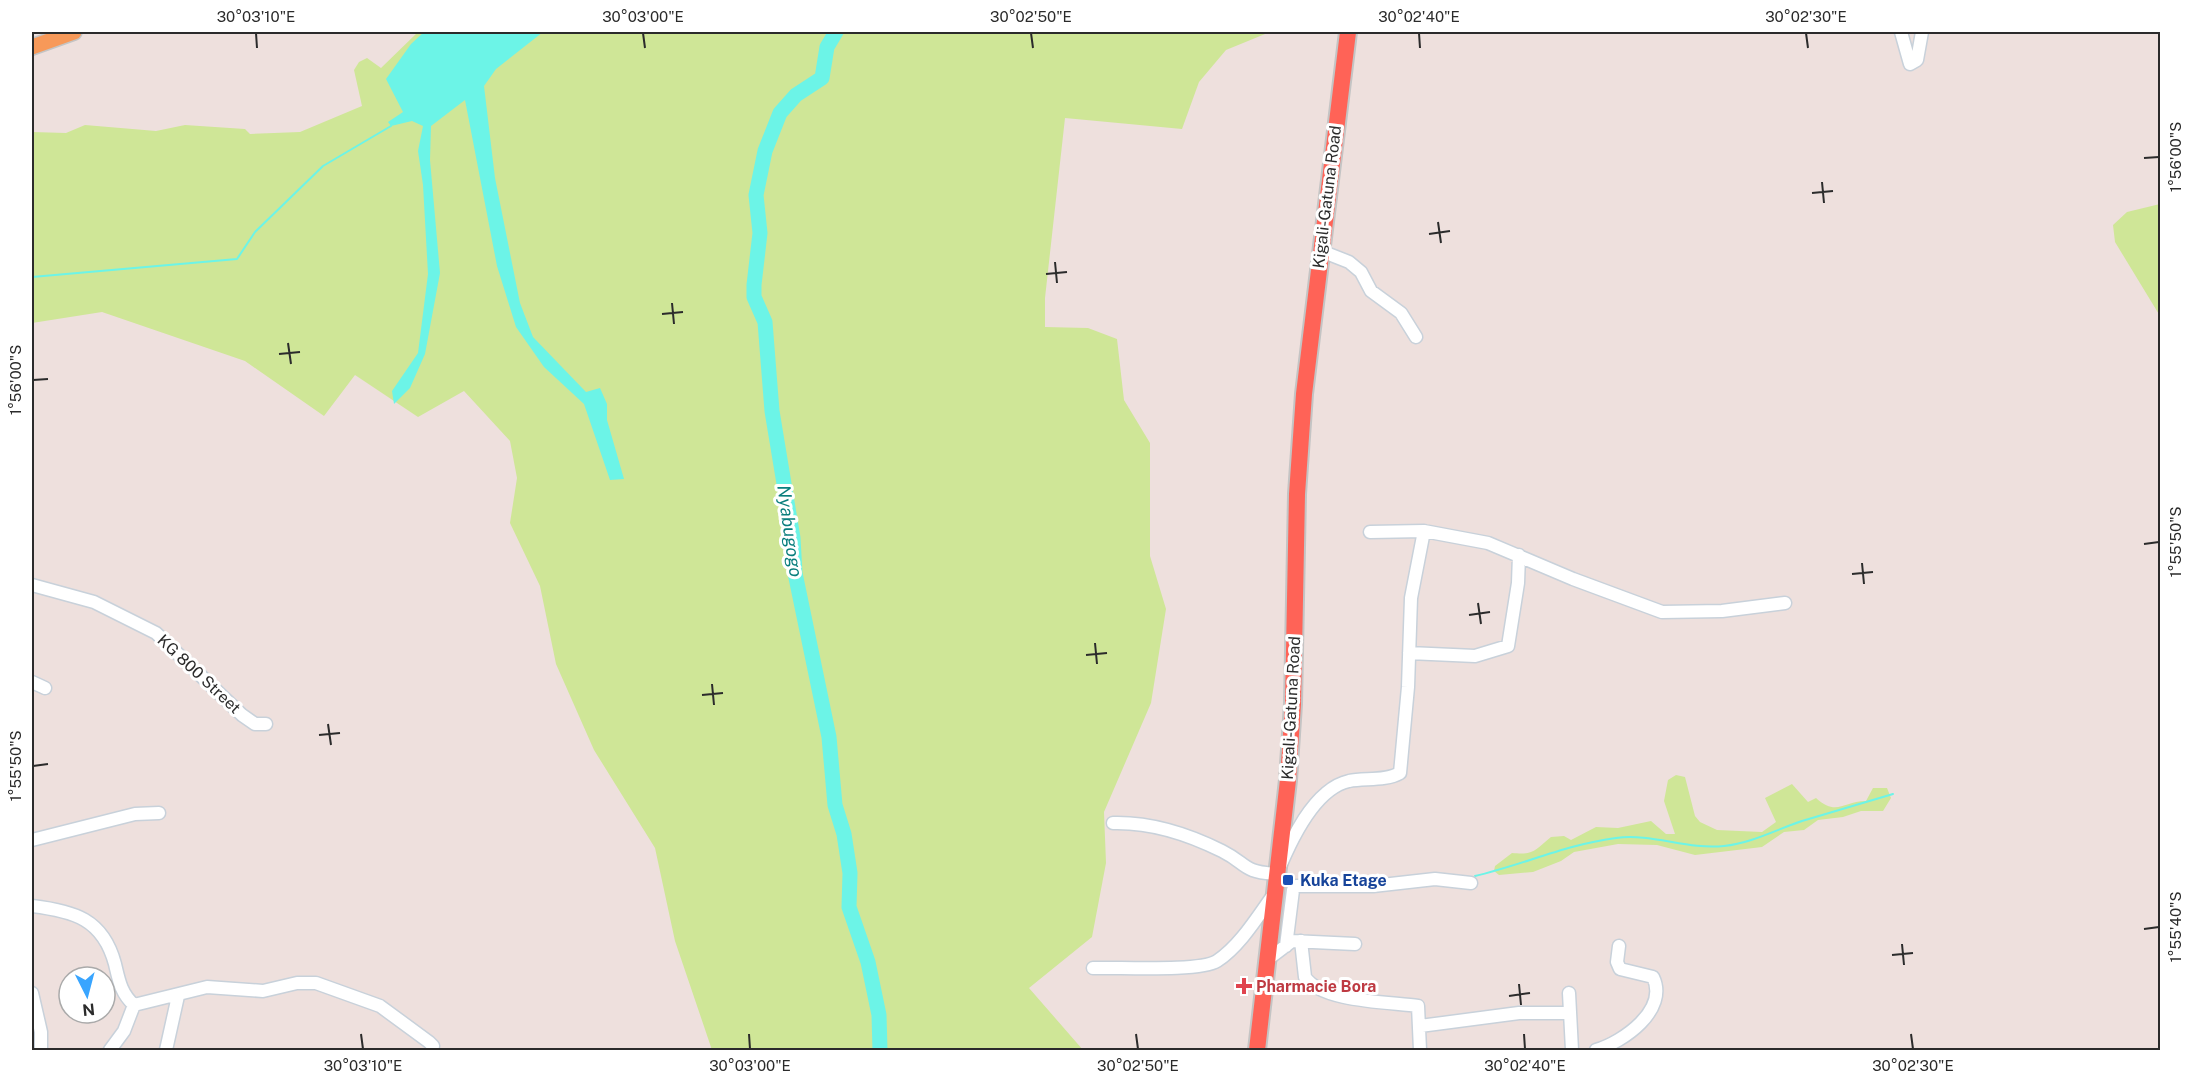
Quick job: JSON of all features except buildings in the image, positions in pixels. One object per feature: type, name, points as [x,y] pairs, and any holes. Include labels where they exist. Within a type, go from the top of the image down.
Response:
[{"type":"highway","name":"Kigali-Gatuna Road","points":[[1308,363],[1309,301],[1316,225],[1339,32]]},
{"type":"highway","name":"Kigali-Gatuna Road","points":[[1257,1050],[1288,780],[1293,704],[1297,494],[1308,363],[1348,32]]},
{"type":"main road","points":[[32,47],[74,32]]},
{"type":"street","points":[[1901,32],[1910,64],[1917,60],[1922,32]]},
{"type":"street","points":[[1321,251],[1349,262],[1360,272],[1371,291],[1401,314],[1416,337]]},
{"type":"street","points":[[1113,823],[1154,825],[1224,852],[1248,870],[1277,874],[1294,831],[1330,792],[1348,782],[1400,773],[1411,598],[1424,531]]},
{"type":"street","points":[[1370,532],[1424,531],[1464,537],[1519,555],[1573,579],[1618,593],[1662,612],[1722,611],[1785,603]]},
{"type":"street","points":[[1409,653],[1475,656],[1508,646],[1519,573],[1519,555]]},
{"type":"street","name":"KG 800 Street","points":[[32,585],[94,602],[156,633],[242,715],[255,724],[266,724]]},
{"type":"street","points":[[32,682],[45,688]]},
{"type":"street","points":[[32,840],[126,816],[159,813]]},
{"type":"street","points":[[1286,945],[1296,886],[1388,885],[1435,879],[1471,883]]},
{"type":"street","points":[[1093,968],[1198,966],[1217,961],[1248,929],[1275,893]]},
{"type":"street","points":[[32,906],[66,911],[103,934],[108,941],[121,989],[134,1005]]},
{"type":"street","points":[[1301,940],[1305,977],[1308,982],[1351,998],[1418,1006],[1420,1050]]},
{"type":"street","points":[[1267,960],[1292,941],[1355,944]]},
{"type":"street","points":[[1596,1050],[1620,1040],[1656,1001],[1656,984],[1653,977],[1620,969],[1617,962],[1619,946]]},
{"type":"street","points":[[134,1005],[207,987],[263,991],[297,983],[316,983],[380,1006],[429,1042],[433,1046],[432,1050]]},
{"type":"street","points":[[32,993],[41,1032],[41,1050]]},
{"type":"street","points":[[1569,993],[1572,1050]]},
{"type":"street","points":[[166,1050],[178,996]]},
{"type":"street","points":[[110,1050],[124,1031],[134,1005]]},
{"type":"street","points":[[1420,1026],[1519,1013],[1570,1012]]},
{"type":"green space","points":[[418,32],[1270,32],[1226,50],[1199,82],[1182,129],[1065,118],[1045,298],[1045,327],[1088,328],[1117,339],[1124,400],[1150,443],[1150,556],[1166,609],[1151,703],[1104,812],[1106,863],[1092,937],[1029,988],[1083,1050],[712,1050],[675,941],[655,848],[594,750],[556,664],[540,586],[510,523],[517,478],[510,441],[464,391],[418,417],[355,375],[324,416],[245,361],[102,312],[32,323],[32,132],[66,133],[85,125],[156,131],[185,125],[245,129],[250,134],[300,132],[362,106],[354,70],[359,62],[367,58],[381,68]]},
{"type":"green space","points":[[2160,204],[2160,316],[2115,242],[2113,225],[2127,212]]},
{"type":"green space","points":[[1676,775],[1685,777],[1695,816],[1700,822],[1717,830],[1762,832],[1776,822],[1765,798],[1792,784],[1808,802],[1816,798],[1823,804],[1835,807],[1866,801],[1873,788],[1887,788],[1891,798],[1883,811],[1861,811],[1843,817],[1818,820],[1804,830],[1784,832],[1762,847],[1695,855],[1657,845],[1618,844],[1574,852],[1561,861],[1533,872],[1499,875],[1494,871],[1495,866],[1512,853],[1533,851],[1551,837],[1564,836],[1571,840],[1596,827],[1618,828],[1651,821],[1666,834],[1675,834],[1664,801],[1668,780]]},
{"type":"water","points":[[424,32],[543,32],[496,69],[484,86],[495,178],[520,303],[533,337],[586,392],[600,388],[607,404],[607,420],[624,479],[610,480],[584,404],[544,367],[516,327],[497,266],[465,100],[431,126],[430,160],[440,273],[425,354],[410,388],[394,404],[392,391],[418,353],[428,274],[423,185],[418,151],[423,126],[412,121],[391,126],[388,122],[403,112],[386,79],[411,44]]},
{"type":"waterway","name":"Nyabugogo","points":[[836,32],[827,47],[822,78],[796,95],[780,113],[765,151],[756,195],[760,233],[754,297],[765,322],[772,411],[793,538],[795,573],[829,737],[835,805],[844,834],[850,873],[849,907],[868,962],[879,1015],[880,1050]]},
{"type":"waterway","points":[[32,277],[237,259],[255,232],[323,166],[391,126]]},
{"type":"waterway","points":[[1475,876],[1580,845],[1616,838],[1643,838],[1710,847],[1724,846],[1754,839],[1802,821],[1893,794]]},
{"type":"place","name":"Kuka Etage","points":[[1288,880]]},
{"type":"place","name":"Pharmacie Bora","points":[[1244,986]]}]
